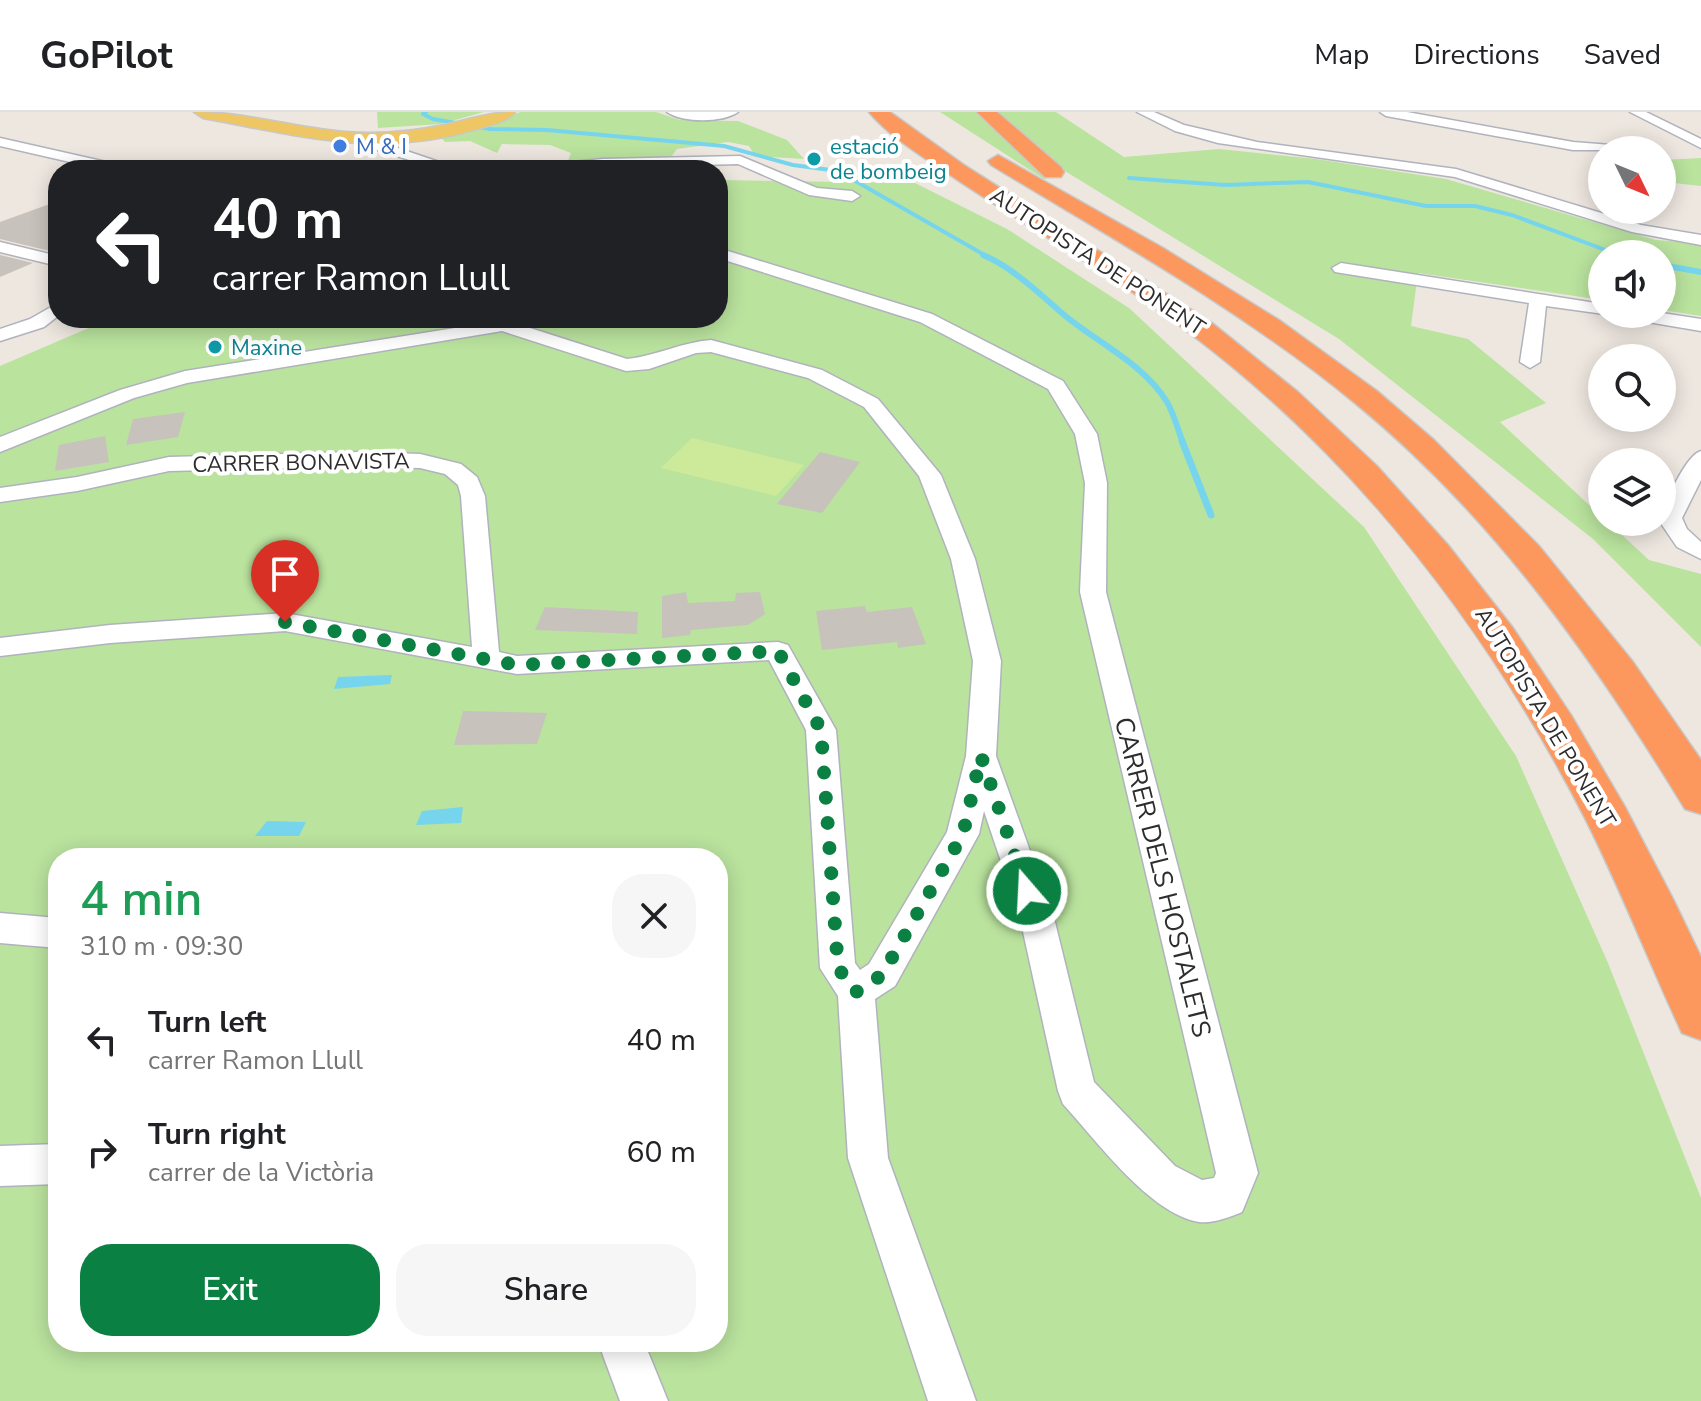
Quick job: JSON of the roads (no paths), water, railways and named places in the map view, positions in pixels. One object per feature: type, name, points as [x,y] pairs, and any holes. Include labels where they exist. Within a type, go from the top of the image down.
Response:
[{"type":"highway","points":[[986,112],[1048,169],[1146,238],[1157,255]]},
{"type":"highway","name":"AUTOPISTA DE PONENT","points":[[869,118],[1208,347],[1258,372],[1332,437],[1371,477],[1441,558],[1506,645],[1570,749],[1640,878],[1701,1016]]},
{"type":"highway","name":"AUTOPISTA DE PONENT","points":[[979,150],[1157,255],[1307,352],[1370,400],[1442,466],[1510,535],[1588,627],[1627,679],[1701,797]]},
{"type":"main road","points":[[203,112],[325,136],[354,138],[444,130],[498,115]]},
{"type":"street","points":[[673,112],[697,116],[732,112]]},
{"type":"street","points":[[1143,112],[1174,128],[1208,139],[1392,161],[1456,173],[1614,224],[1701,240]]},
{"type":"street","points":[[1386,112],[1588,147]]},
{"type":"street","points":[[1636,112],[1701,144]]},
{"type":"street","points":[[354,138],[424,160]]},
{"type":"street","points":[[0,142],[80,160]]},
{"type":"street","points":[[1681,151],[1701,150]]},
{"type":"street","points":[[728,160],[740,160],[814,192],[852,196]]},
{"type":"street","points":[[0,247],[48,259]]},
{"type":"street","name":"CARRER DELS HOSTALETS","points":[[728,256],[926,318],[1056,385],[1086,434],[1096,483],[1093,592],[1237,1173],[1227,1197],[1200,1201],[1160,1181],[1077,1091],[1037,918],[981,756]]},
{"type":"street","points":[[1341,268],[1588,307]]},
{"type":"street","points":[[1530,362],[1538,299]]},
{"type":"street","points":[[0,335],[37,323],[48,315]]},
{"type":"street","points":[[1676,321],[1701,325]]},
{"type":"street","points":[[0,445],[127,394],[185,377],[457,328]]},
{"type":"street","points":[[509,328],[626,365],[649,363],[693,347],[711,346],[815,374],[871,403],[930,475],[963,559],[987,661],[981,756],[963,834],[882,975],[856,992]]},
{"type":"street","points":[[1701,458],[1670,518],[1674,531],[1687,545],[1701,552]]},
{"type":"street","name":"CARRER BONAVISTA","points":[[0,495],[77,484],[169,464],[359,459],[420,461],[453,469],[469,482],[473,496],[486,659]]},
{"type":"street","points":[[0,647],[110,634],[285,622],[517,665],[778,651],[821,730],[838,968],[856,992],[868,1158],[952,1401]]},
{"type":"street","points":[[0,928],[48,932]]},
{"type":"street","points":[[0,1166],[48,1164]]},
{"type":"street","points":[[625,1352],[644,1401]]},
{"type":"water","points":[[392,675],[390,684],[334,689],[338,677]]},
{"type":"water","points":[[463,807],[461,823],[416,825],[422,811]]},
{"type":"water","points":[[267,821],[306,822],[299,836],[255,836]]},
{"type":"waterway","points":[[426,112],[423,114],[433,119],[490,129],[547,130],[724,146],[793,165],[838,171],[988,257]]},
{"type":"waterway","points":[[1129,178],[1225,185],[1308,182],[1426,206],[1475,206],[1512,215],[1588,244]]},
{"type":"waterway","points":[[983,255],[1015,273],[1145,376],[1167,402],[1183,443]]},
{"type":"waterway","points":[[1676,268],[1701,272]]},
{"type":"waterway","points":[[1182,441],[1211,515]]},
{"type":"place","name":"M & I","points":[[340,146]]},
{"type":"place","name":"estació de bombeig","points":[[814,159]]},
{"type":"place","name":"Maxine","points":[[215,347]]}]
